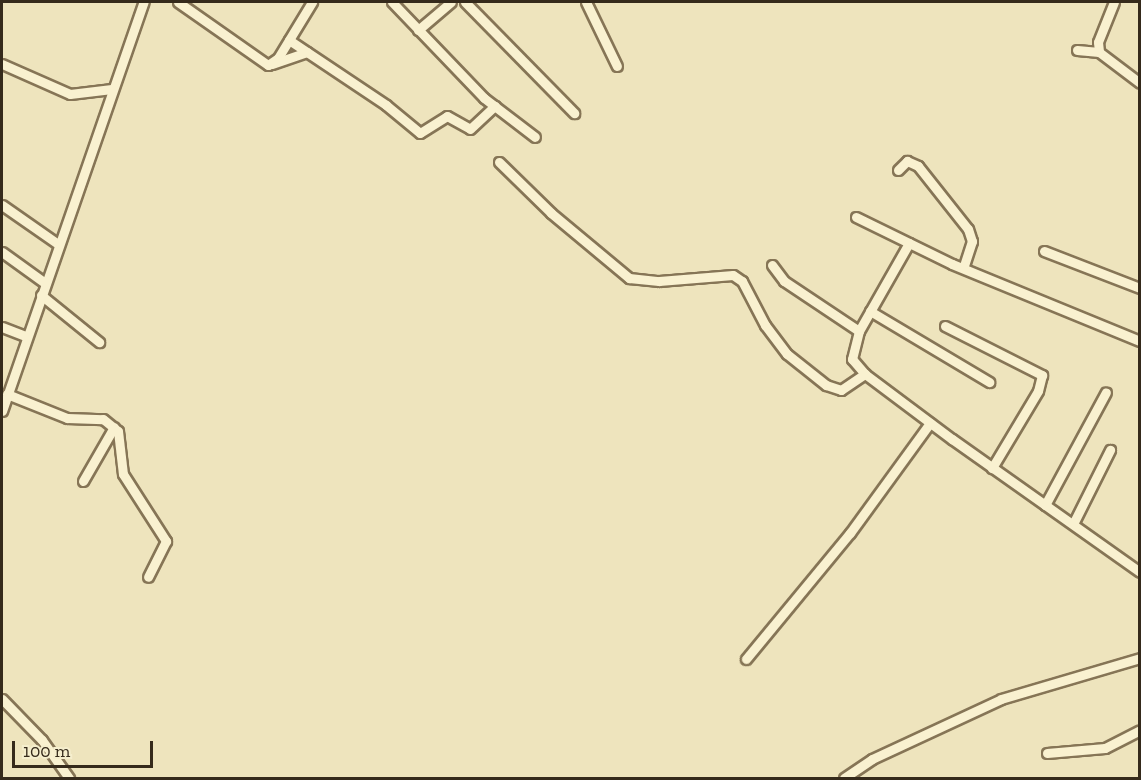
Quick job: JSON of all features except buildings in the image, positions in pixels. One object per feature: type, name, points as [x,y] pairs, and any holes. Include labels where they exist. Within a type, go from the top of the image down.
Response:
[{"type":"street","points":[[2,410],[25,336],[144,2]]},
{"type":"street","points":[[178,2],[260,61],[272,64],[307,52]]},
{"type":"street","points":[[272,64],[312,2]]},
{"type":"street","points":[[392,2],[495,106],[535,137]]},
{"type":"street","points":[[418,30],[451,2]]},
{"type":"street","points":[[465,2],[574,113]]},
{"type":"street","points":[[585,2],[617,66]]},
{"type":"street","points":[[1099,52],[1098,42],[1114,2]]},
{"type":"street","points":[[289,40],[420,133],[447,116],[470,129],[495,106]]},
{"type":"street","points":[[1077,50],[1099,52],[1140,83]]},
{"type":"street","points":[[2,64],[70,94],[112,89]]},
{"type":"street","points":[[898,170],[907,161],[918,166],[968,229],[972,241],[963,268]]},
{"type":"street","points":[[499,162],[592,248],[629,278],[639,280],[733,275],[742,281],[765,325],[787,354],[826,386],[841,390],[865,374]]},
{"type":"street","points":[[2,205],[58,244]]},
{"type":"street","points":[[856,217],[963,268],[1140,341]]},
{"type":"street","points":[[909,243],[859,331],[851,354],[865,374],[992,468],[1139,569]]},
{"type":"street","points":[[1044,251],[1140,288]]},
{"type":"street","points":[[2,252],[45,283]]},
{"type":"street","points":[[772,266],[784,281],[859,331]]},
{"type":"street","points":[[41,295],[99,342]]},
{"type":"street","points":[[870,311],[989,382]]},
{"type":"street","points":[[945,326],[1042,375],[1038,391],[992,468]]},
{"type":"street","points":[[2,327],[25,336]]},
{"type":"street","points":[[1045,505],[1106,392]]},
{"type":"street","points":[[7,394],[67,418],[103,419],[114,427],[126,481],[166,542],[148,577]]},
{"type":"street","points":[[746,659],[850,532],[930,423]]},
{"type":"street","points":[[83,481],[114,427]]},
{"type":"street","points":[[1073,524],[1110,450]]},
{"type":"street","points":[[844,778],[872,759],[1001,699],[1140,658]]},
{"type":"street","points":[[2,699],[42,740],[69,778]]},
{"type":"street","points":[[1047,753],[1105,748],[1140,730]]}]
